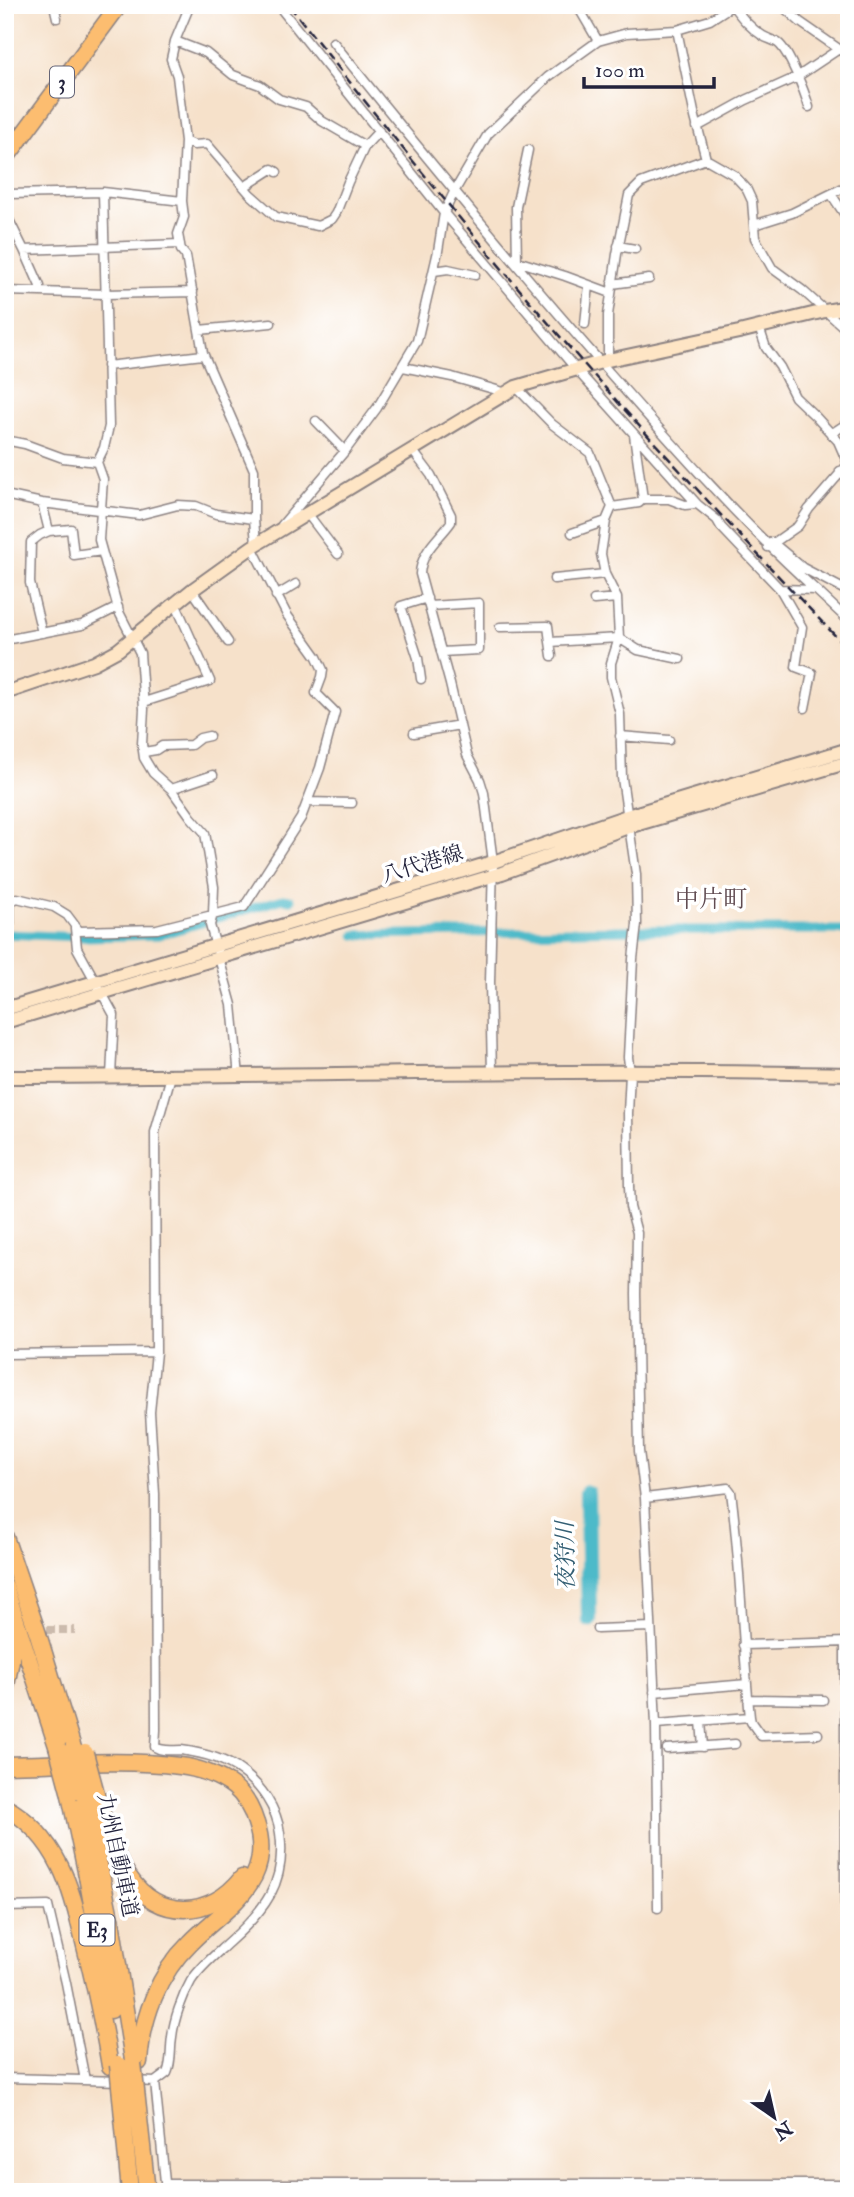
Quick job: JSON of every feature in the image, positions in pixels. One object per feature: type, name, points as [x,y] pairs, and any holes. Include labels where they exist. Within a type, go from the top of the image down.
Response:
[{"type":"highway","name":"3","points":[[5,142],[108,5]]},
{"type":"highway","name":"3","points":[[5,159],[119,5]]},
{"type":"highway","name":"九州自動車道","points":[[5,1537],[38,1634],[84,1797],[112,1927],[125,2064],[141,2124],[147,2192]]},
{"type":"highway","name":"九州自動車道","points":[[6,1590],[71,1748]]},
{"type":"highway","points":[[5,1691],[11,1660],[11,1618],[6,1590]]},
{"type":"highway","points":[[5,1765],[116,1763],[182,1766],[205,1772],[234,1787],[252,1811],[262,1849],[257,1871],[230,1909],[189,1943],[170,1966],[149,2009],[141,2036],[125,2064]]},
{"type":"highway","points":[[5,1773],[173,1775],[202,1782],[225,1793],[240,1808],[251,1838],[247,1870],[230,1892],[206,1906],[181,1909],[155,1901],[129,1878],[84,1797]]},
{"type":"highway","points":[[5,1807],[38,1833],[64,1875],[99,2002],[125,2064],[130,2191]]},
{"type":"street","points":[[54,5],[57,18]]},
{"type":"street","points":[[75,928],[79,931],[157,929],[244,906],[301,818],[320,768],[335,712],[316,692],[323,677],[323,670],[276,596],[254,546],[254,470],[203,355],[187,256],[181,250],[178,234],[184,216],[182,201],[185,141],[177,76],[171,59],[175,41],[190,5]]},
{"type":"street","points":[[278,5],[444,213],[575,368],[697,504],[717,520],[780,589],[802,626],[796,667],[812,673],[805,708]]},
{"type":"street","points":[[285,14],[293,5]]},
{"type":"street","points":[[577,5],[598,41]]},
{"type":"street","points":[[273,535],[345,450],[377,408],[403,367],[416,341],[436,271],[444,213],[454,192],[488,134],[548,76],[598,41],[627,33],[677,30],[710,20],[733,5],[749,26],[779,44],[787,53],[804,88],[809,107]]},
{"type":"street","points":[[781,5],[800,22],[849,56]]},
{"type":"street","points":[[677,30],[706,159],[734,175],[746,188],[752,201],[755,238],[772,268],[802,290],[849,332]]},
{"type":"street","points":[[175,41],[206,53],[233,75],[260,85],[279,99],[306,107],[322,121],[365,146]]},
{"type":"street","points":[[333,42],[454,192],[604,361],[681,455],[849,621]]},
{"type":"street","points":[[697,127],[746,100],[797,77],[839,49]]},
{"type":"street","points":[[185,141],[194,145],[207,144],[244,187],[276,217],[318,226],[332,219],[365,146],[379,131]]},
{"type":"street","points":[[528,150],[516,207],[517,261],[589,285],[612,288],[649,279]]},
{"type":"street","points":[[604,361],[618,246],[629,195],[640,183],[706,159]]},
{"type":"street","points":[[244,187],[272,169],[277,172]]},
{"type":"street","points":[[754,225],[792,212],[849,185]]},
{"type":"street","points":[[5,196],[103,192],[182,201]]},
{"type":"street","points":[[103,192],[109,426],[97,463],[103,479],[99,540],[118,607],[140,653],[144,752],[153,773],[171,789],[205,833],[214,887],[210,925],[232,1005],[239,1076]]},
{"type":"street","points":[[831,194],[849,221]]},
{"type":"street","points":[[5,212],[40,286],[40,292]]},
{"type":"street","points":[[24,250],[180,244]]},
{"type":"street","points":[[618,246],[635,249]]},
{"type":"street","points":[[436,271],[448,269],[475,275]]},
{"type":"street","points":[[585,324],[589,285]]},
{"type":"street","points":[[5,291],[106,294],[192,292]]},
{"type":"street","points":[[5,693],[94,663],[133,639],[192,590],[254,546],[512,390],[575,368],[849,307]]},
{"type":"street","points":[[199,330],[271,323]]},
{"type":"street","points":[[759,327],[766,348],[780,367],[795,397],[838,441],[848,464],[798,526],[770,545]]},
{"type":"street","points":[[107,366],[203,355]]},
{"type":"street","points":[[403,367],[512,390],[590,453],[612,507],[606,521],[601,554],[605,574],[617,598],[619,638],[611,663],[611,677],[620,714],[622,778],[636,873],[636,947],[633,959],[628,1057],[629,1187],[630,1208],[637,1233],[639,1451],[645,1498],[656,1724],[658,1908]]},
{"type":"street","points":[[316,421],[345,450]]},
{"type":"street","points":[[831,434],[849,422]]},
{"type":"street","points":[[634,435],[643,499]]},
{"type":"street","points":[[5,440],[25,444],[63,458],[97,463]]},
{"type":"street","points":[[413,451],[431,475],[451,515],[451,522],[436,537],[420,567],[420,574],[467,755],[484,793],[493,869],[492,1073]]},
{"type":"street","points":[[840,471],[849,479]]},
{"type":"street","points":[[5,495],[42,503],[139,515],[178,505],[196,506],[216,514],[254,519]]},
{"type":"street","points":[[612,507],[639,503],[643,499],[669,499],[685,505],[697,504]]},
{"type":"street","points":[[42,503],[49,531]]},
{"type":"street","points":[[307,513],[338,554]]},
{"type":"street","points":[[572,533],[606,521]]},
{"type":"street","points":[[42,633],[30,583],[30,549],[34,538],[49,531],[71,530],[74,555],[102,551]]},
{"type":"street","points":[[770,545],[803,568],[849,592]]},
{"type":"street","points":[[554,579],[605,574]]},
{"type":"street","points":[[276,596],[296,584]]},
{"type":"street","points":[[780,589],[816,590]]},
{"type":"street","points":[[192,590],[228,642]]},
{"type":"street","points":[[594,600],[617,598]]},
{"type":"street","points":[[422,679],[401,606],[428,602],[479,603],[479,650],[442,652]]},
{"type":"street","points":[[144,702],[210,681],[176,605]]},
{"type":"street","points":[[5,640],[82,625],[118,607]]},
{"type":"street","points":[[500,627],[548,626],[552,656]]},
{"type":"street","points":[[550,642],[619,638],[638,650],[680,659]]},
{"type":"street","points":[[414,733],[460,725]]},
{"type":"street","points":[[144,752],[162,746],[191,744],[209,736]]},
{"type":"street","points":[[620,736],[669,740]]},
{"type":"street","name":"八代港線","points":[[5,1022],[100,988],[493,869],[849,749]]},
{"type":"street","name":"八代港線","points":[[627,822],[849,762]]},
{"type":"street","points":[[171,789],[213,775]]},
{"type":"street","points":[[307,802],[352,803]]},
{"type":"street","points":[[5,928],[10,924],[9,902],[17,898],[54,907],[67,915],[75,928],[77,948],[114,1015],[111,1076]]},
{"type":"street","name":"八代港線","points":[[5,1009],[100,988]]},
{"type":"street","points":[[5,1077],[239,1076],[361,1072],[849,1074]]},
{"type":"street","points":[[5,2078],[155,2082],[167,2074],[170,2068],[172,2035],[182,2000],[192,1981],[210,1958],[246,1926],[271,1895],[282,1865],[282,1846],[275,1812],[255,1783],[228,1762],[211,1756],[159,1750],[155,1747],[155,1494],[150,1412],[156,1352],[155,1132],[171,1076]]},
{"type":"street","points":[[5,1353],[156,1352]]},
{"type":"street","points":[[645,1498],[728,1488],[732,1492],[751,1722],[761,1736],[818,1734]]},
{"type":"street","points":[[597,1629],[651,1627]]},
{"type":"street","points":[[743,1645],[847,1642],[845,1905]]},
{"type":"street","points":[[654,1692],[747,1684]]},
{"type":"street","points":[[748,1699],[823,1700]]},
{"type":"street","points":[[656,1724],[750,1717]]},
{"type":"street","points":[[701,1721],[703,1746]]},
{"type":"street","points":[[667,1749],[735,1744]]},
{"type":"street","points":[[5,1907],[48,1906],[85,2080]]},
{"type":"street","points":[[155,2082],[165,2188],[849,2184]]},
{"type":"waterway","points":[[5,934],[83,937],[159,935],[283,899],[291,900]]},
{"type":"waterway","points":[[355,935],[625,930],[849,930]]},
{"type":"waterway","name":"夜狩川","points":[[587,1493],[589,1619]]},
{"type":"tunnel","points":[[35,1630],[75,1630]]},
{"type":"railway","points":[[289,5],[415,163],[544,318],[694,486],[849,650]]},
{"type":"district","name":"中片町","points":[[711,899]]}]
